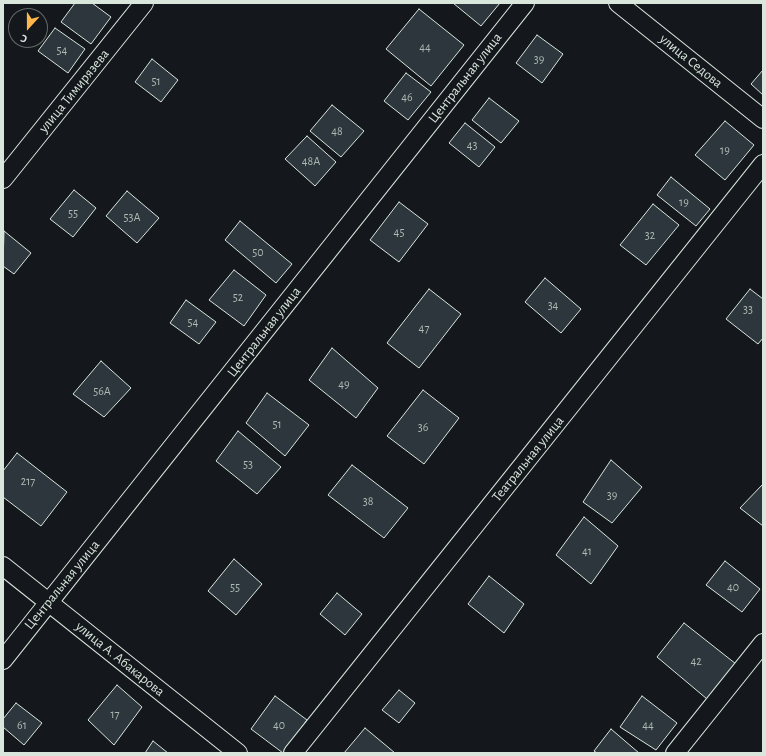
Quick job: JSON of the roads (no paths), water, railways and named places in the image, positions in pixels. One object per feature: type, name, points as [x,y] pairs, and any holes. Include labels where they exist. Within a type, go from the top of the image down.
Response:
[{"type":"street","name":"улица Тимирязева","points":[[3,179],[144,3]]},
{"type":"street","name":"Центральная улица","points":[[3,660],[525,3]]},
{"type":"street","name":"улица Седова","points":[[618,3],[763,119]]},
{"type":"street","name":"Театральная улица","points":[[293,753],[763,164]]},
{"type":"street","name":"улица А. Абакарова","points":[[3,566],[238,753]]},
{"type":"street","points":[[675,753],[763,643]]}]
